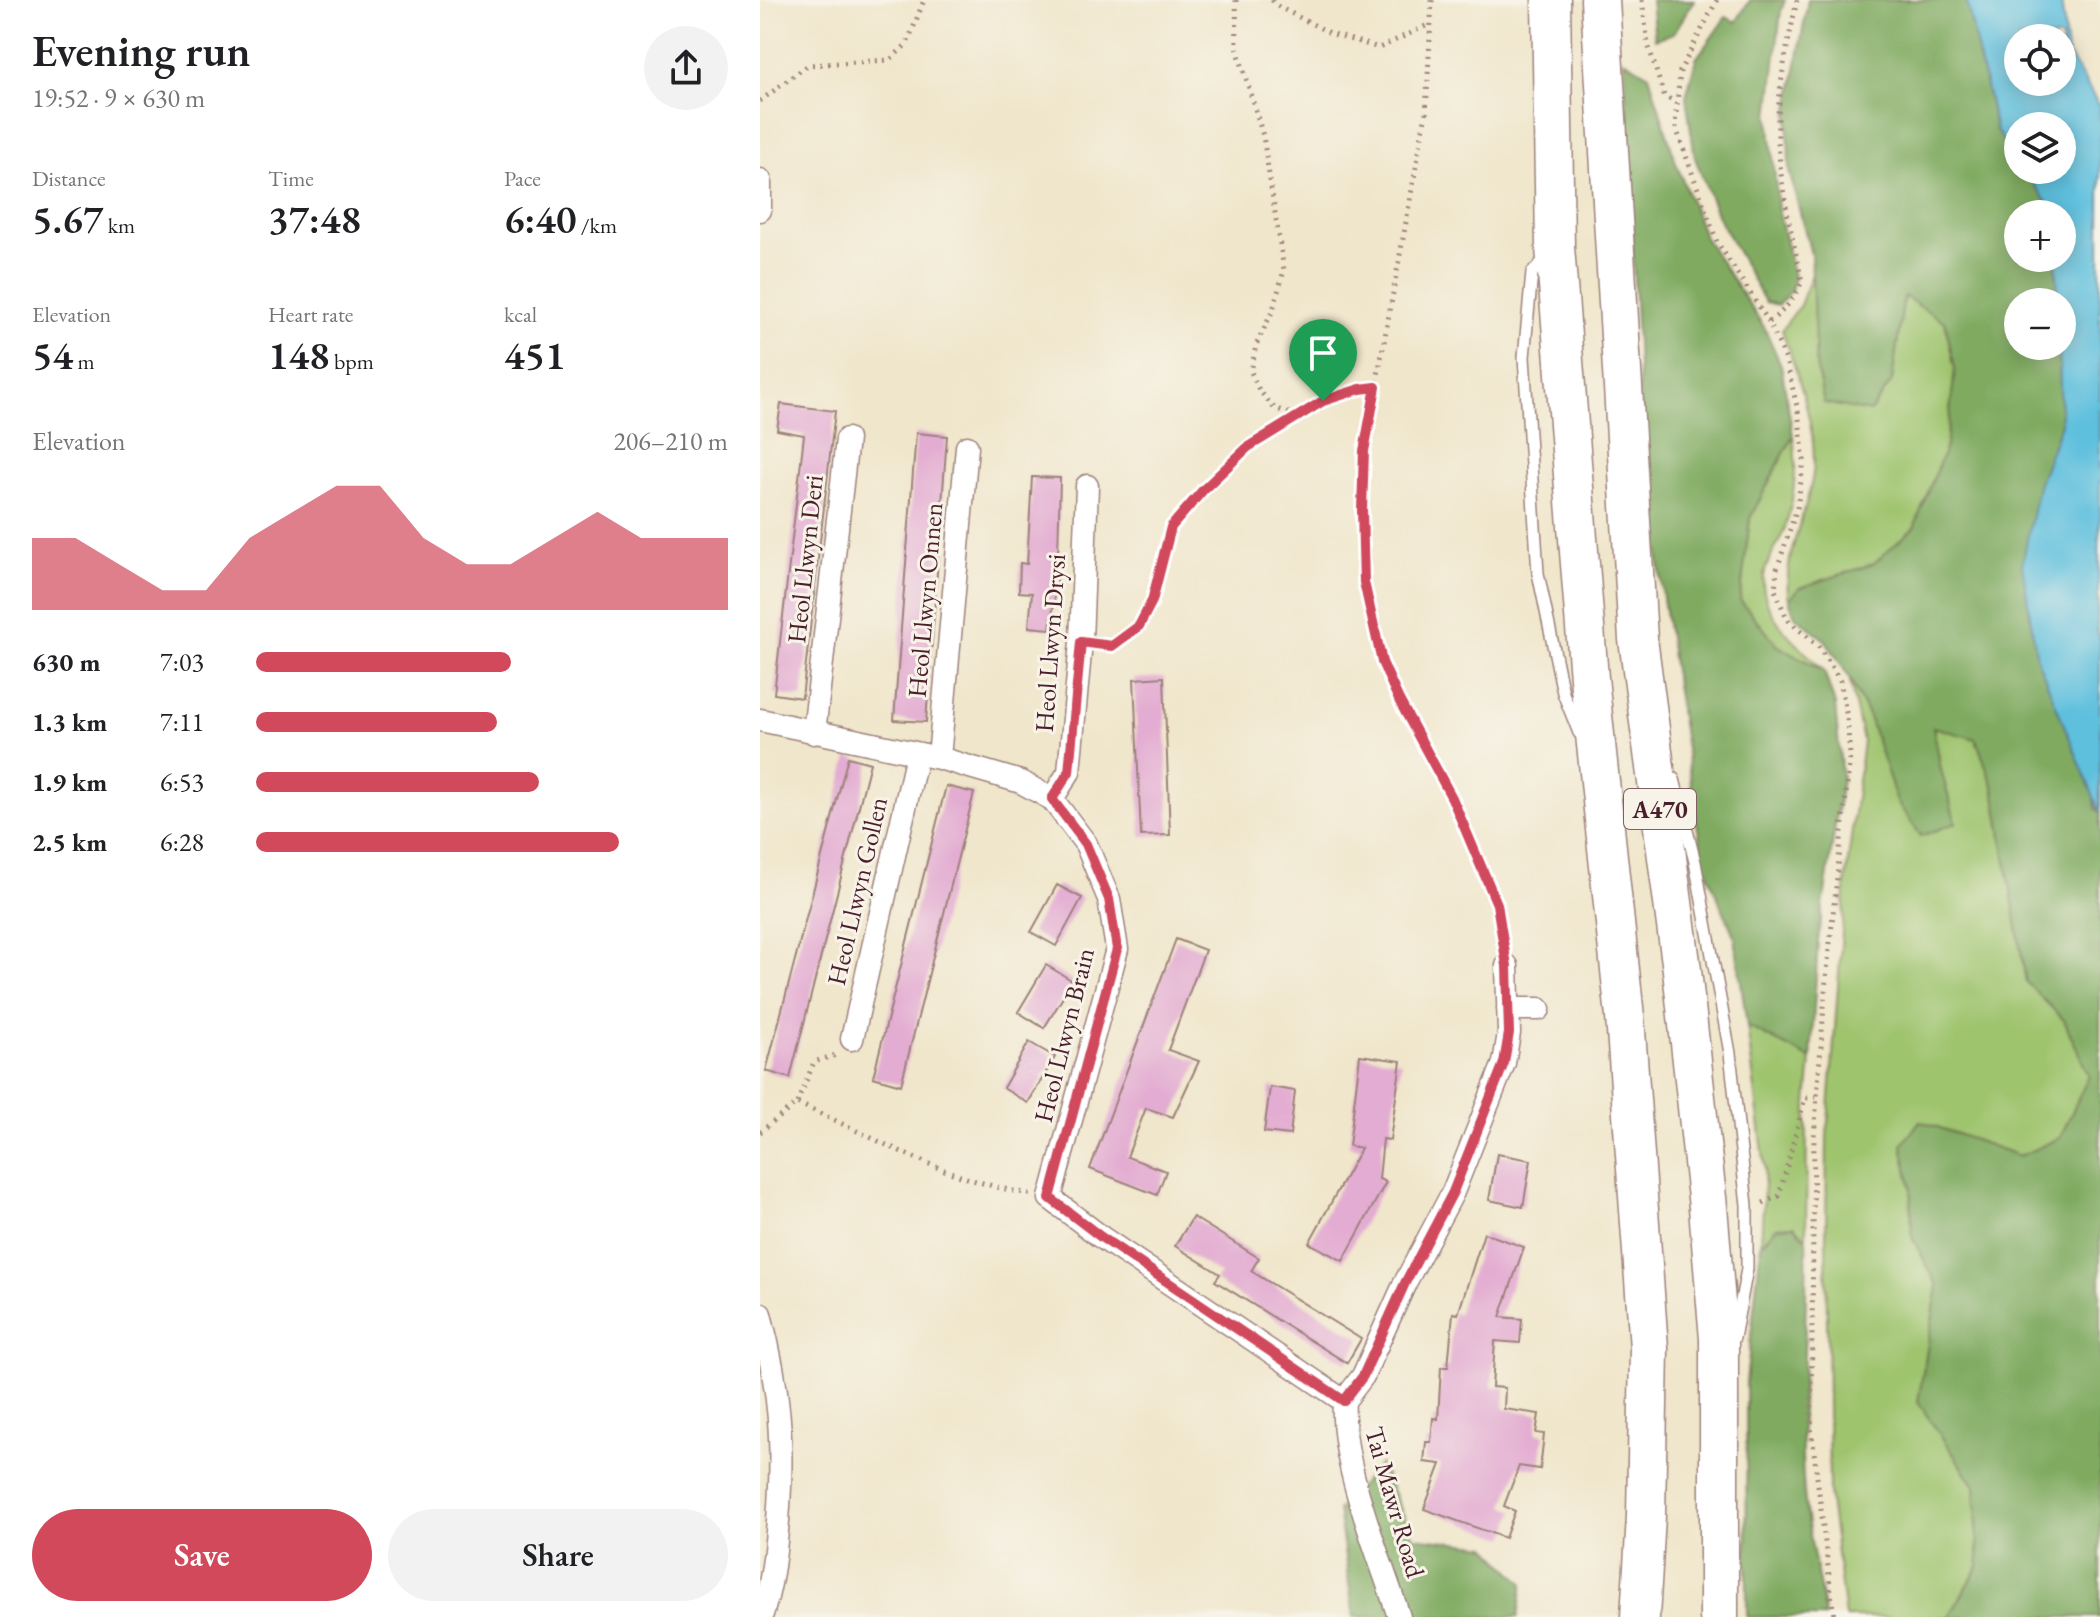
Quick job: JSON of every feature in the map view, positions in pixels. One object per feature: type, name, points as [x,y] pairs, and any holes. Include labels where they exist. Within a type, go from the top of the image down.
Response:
[{"type":"highway","name":"A470","points":[[1551,0],[1555,247],[1589,678],[1625,1017],[1649,1348],[1646,1516],[1640,1617]]},
{"type":"highway","name":"A470","points":[[1600,0],[1638,639],[1682,970],[1707,1191],[1719,1339],[1719,1617]]},
{"type":"street","points":[[760,181],[760,210]]},
{"type":"street","name":"Heol Llwyn Deri","points":[[814,733],[847,439]]},
{"type":"street","name":"Heol Llwyn Onnen","points":[[928,756],[967,447]]},
{"type":"street","name":"Heol Llwyn Drysi","points":[[1052,799],[1069,772],[1081,642],[1087,486]]},
{"type":"street","name":"Heol Llwyn Brain","points":[[760,720],[928,756],[1021,782],[1052,799],[1086,844],[1109,899],[1117,949],[1050,1198]]},
{"type":"street","name":"Heol Llwyn Gollen","points":[[852,1039],[928,756]]},
{"type":"street","points":[[1050,1198],[1101,1237],[1344,1401],[1363,1376],[1405,1283],[1453,1192],[1504,1063],[1509,1033],[1507,966]]},
{"type":"street","points":[[1508,1009],[1539,1009]]},
{"type":"street","points":[[760,1314],[780,1413],[782,1469],[775,1562],[761,1617]]},
{"type":"street","name":"Tai Mawr Road","points":[[1344,1401],[1343,1425],[1350,1466],[1399,1617]]},
{"type":"lane","points":[[1638,639],[1665,743]]},
{"type":"lane","points":[[1672,773],[1695,862],[1730,1053],[1747,1205],[1747,1269],[1721,1416]]},
{"type":"path","points":[[760,101],[808,65],[890,60],[907,44],[924,0]]},
{"type":"path","points":[[1236,0],[1237,48],[1263,136],[1284,270],[1273,310],[1256,345],[1251,372],[1259,390],[1274,408],[1298,416]]},
{"type":"path","points":[[1272,0],[1277,6],[1332,34],[1379,48],[1431,24]]},
{"type":"path","points":[[1432,0],[1426,113],[1364,451],[1364,582],[1382,662],[1472,842],[1497,904],[1507,966]]},
{"type":"path","points":[[1642,0],[1648,44],[1664,96],[1675,102]]},
{"type":"path","points":[[1717,0],[1680,71],[1675,125],[1717,242],[1769,322],[1786,360],[1798,411],[1804,460],[1797,508],[1777,569],[1775,590],[1787,619],[1818,646],[1840,680],[1850,756],[1826,980],[1814,1137],[1811,1427],[1834,1617]]},
{"type":"path","points":[[1769,322],[1796,297],[1802,281],[1782,174],[1778,117],[1797,0]]},
{"type":"path","points":[[1081,642],[1112,646],[1139,626],[1152,601],[1171,527],[1203,490],[1248,447],[1323,401],[1376,387]]},
{"type":"path","points":[[760,1132],[797,1103],[814,1062],[852,1049],[852,1039]]},
{"type":"path","points":[[1747,1205],[1767,1202],[1779,1196],[1805,1098],[1817,1097]]},
{"type":"path","points":[[797,1103],[945,1170],[1001,1190],[1050,1198]]},
{"type":"green space","points":[[1651,0],[1694,0],[1674,33],[1655,39]]},
{"type":"green space","points":[[1750,0],[1785,0],[1781,11],[1769,116],[1778,209],[1794,277],[1791,291],[1778,305],[1765,302],[1718,217],[1695,158],[1686,96],[1696,59],[1726,17],[1736,22]]},
{"type":"green space","points":[[1808,0],[1966,0],[1996,130],[2004,141],[2004,184],[2034,184],[2045,200],[2004,200],[2004,272],[2057,272],[2057,288],[2004,288],[2004,360],[2059,360],[2061,424],[2038,486],[2096,809],[2100,812],[2100,1617],[1949,1617],[1979,1566],[1975,1486],[1918,1402],[1938,1286],[1912,1237],[1911,1187],[1902,1145],[1920,1121],[2020,1156],[2060,1138],[2089,1076],[2064,1020],[2026,982],[1994,788],[1976,739],[1933,727],[1956,823],[1921,836],[1897,802],[1869,717],[1849,677],[1826,641],[1795,616],[1789,600],[1799,588],[1873,564],[1914,528],[1946,446],[1955,369],[1945,322],[1904,296],[1892,381],[1870,412],[1824,403],[1816,365],[1811,254],[1789,171],[1788,115]]},
{"type":"green space","points":[[1624,60],[1649,75],[1676,163],[1705,238],[1764,327],[1781,365],[1793,436],[1750,518],[1740,600],[1778,646],[1824,671],[1835,705],[1842,779],[1818,940],[1811,1059],[1747,1026],[1735,938],[1703,862],[1663,598],[1639,389]]},
{"type":"green space","points":[[1812,274],[1816,365],[1824,403],[1871,411],[1892,381],[1904,296],[1945,322],[1955,369],[1946,446],[1914,528],[1873,564],[1799,588],[1789,600],[1787,584],[1791,553],[1810,490],[1814,457],[1805,401],[1782,330],[1800,305]]},
{"type":"green space","points":[[1793,436],[1795,470],[1791,506],[1785,528],[1766,567],[1764,592],[1780,624],[1824,671],[1778,646],[1740,600],[1750,518]]},
{"type":"green space","points":[[1849,677],[1869,717],[1941,770],[1933,726],[1976,738],[1994,788],[2026,982],[2064,1020],[2089,1076],[2060,1138],[2020,1156],[1920,1121],[1902,1145],[1911,1187],[1912,1237],[1938,1286],[1918,1402],[1975,1486],[1979,1566],[1949,1617],[1845,1617],[1829,1492],[1827,1137],[1846,878],[1863,741]]},
{"type":"green space","points":[[1747,1026],[1811,1059],[1807,1104],[1806,1238],[1794,1226],[1777,1227],[1761,1244],[1765,1168]]},
{"type":"green space","points":[[1794,1226],[1806,1238],[1802,1418],[1804,1495],[1825,1617],[1747,1617],[1746,1382],[1761,1244],[1777,1227]]},
{"type":"green space","points":[[1380,1464],[1414,1537],[1487,1546],[1523,1583],[1518,1617],[1354,1617],[1338,1510]]},
{"type":"water","points":[[1966,0],[2061,0],[2064,24],[2004,24],[2004,96],[2076,96],[2076,66],[2100,107],[2097,631],[2100,639],[2100,812],[2037,659],[2022,565],[2038,486],[2061,424],[2059,360],[2076,360],[2076,288],[2057,288],[2057,272],[2076,272],[2076,200],[2045,200],[2034,184],[2076,184],[2076,112],[2004,112],[2004,141],[1996,130]]},
{"type":"building","points":[[781,404],[835,411],[802,698],[774,694],[804,435],[777,430]]},
{"type":"building","points":[[916,433],[947,436],[926,722],[894,720]]},
{"type":"building","points":[[1032,477],[1060,478],[1058,555],[1061,555],[1050,629],[1029,627],[1032,593],[1019,592],[1020,563],[1027,564]]},
{"type":"building","points":[[1164,677],[1170,835],[1141,836],[1134,679]]},
{"type":"building","points":[[848,757],[870,763],[790,1078],[766,1071]]},
{"type":"building","points":[[946,786],[974,793],[901,1085],[873,1077]]},
{"type":"building","points":[[1057,885],[1082,898],[1056,946],[1031,932]]},
{"type":"building","points":[[1176,939],[1205,950],[1168,1050],[1199,1061],[1173,1117],[1146,1108],[1127,1157],[1166,1171],[1157,1195],[1090,1169]]},
{"type":"building","points":[[1046,965],[1073,981],[1044,1028],[1018,1012]]},
{"type":"building","points":[[1029,1042],[1055,1057],[1028,1103],[1003,1088]]},
{"type":"building","points":[[1360,1055],[1401,1061],[1390,1140],[1383,1139],[1379,1179],[1386,1182],[1343,1261],[1309,1243],[1361,1148],[1349,1146]]},
{"type":"building","points":[[1270,1087],[1295,1091],[1290,1135],[1264,1132]]},
{"type":"building","points":[[1497,1154],[1531,1160],[1523,1207],[1489,1200]]},
{"type":"building","points":[[1193,1217],[1259,1258],[1251,1271],[1361,1339],[1347,1363],[1215,1281],[1220,1274],[1175,1246]]},
{"type":"building","points":[[1484,1233],[1524,1247],[1500,1317],[1522,1319],[1520,1343],[1495,1341],[1492,1387],[1505,1388],[1504,1409],[1539,1414],[1536,1433],[1544,1434],[1540,1469],[1519,1466],[1504,1506],[1515,1511],[1505,1538],[1424,1509],[1441,1464],[1424,1462],[1426,1442],[1431,1442],[1433,1418],[1438,1419],[1441,1367],[1448,1367],[1453,1313],[1458,1314]]},
{"type":"route","points":[[1376,387],[1364,451],[1364,582],[1382,662],[1452,798],[1497,904],[1507,966],[1509,1033],[1504,1063],[1453,1192],[1405,1283],[1363,1376],[1344,1401],[1101,1237],[1050,1198],[1117,949],[1109,899],[1086,844],[1052,799],[1069,772],[1081,642],[1112,646],[1139,626],[1152,601],[1171,527],[1203,490],[1248,447],[1323,401],[1376,387]]}]
